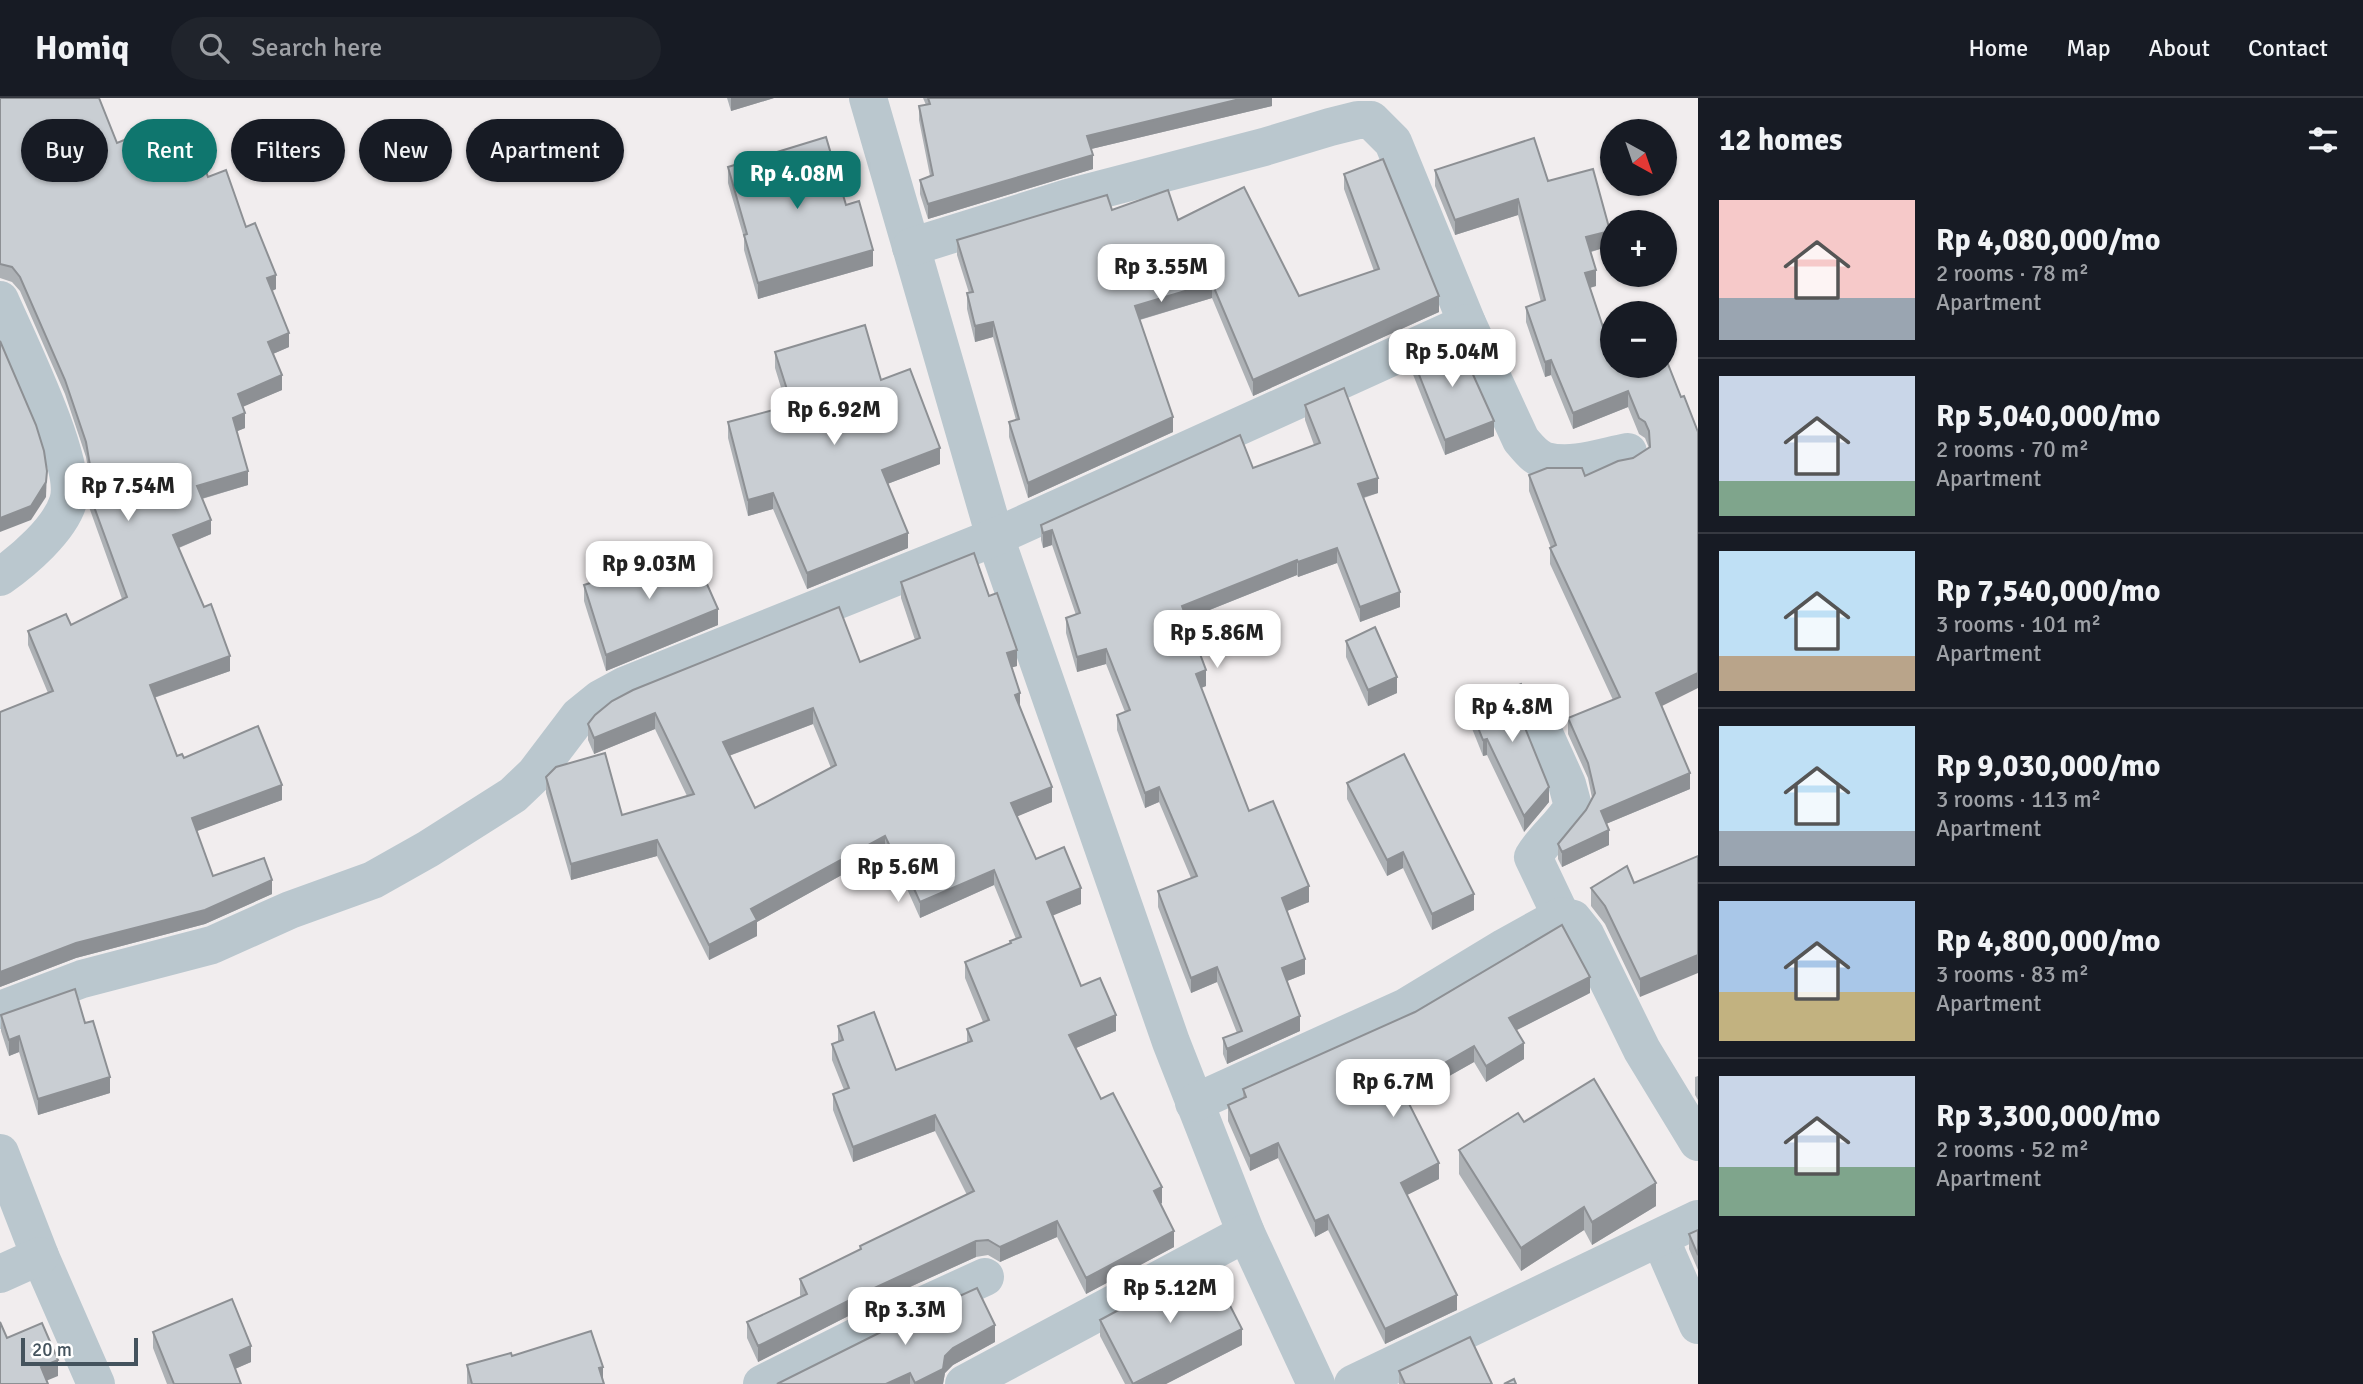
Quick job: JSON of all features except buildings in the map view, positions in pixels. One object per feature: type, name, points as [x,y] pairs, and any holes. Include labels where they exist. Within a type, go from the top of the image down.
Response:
[{"type":"street","points":[[868,98],[995,537],[1171,1042],[1246,1233],[1317,1384]]},
{"type":"street","points":[[911,247],[1068,198],[1330,127],[1358,120],[1371,120],[1393,142],[1467,323],[1521,440],[1531,452],[1544,461],[1589,460],[1628,452]]},
{"type":"street","points":[[0,300],[59,439],[68,465],[70,484],[69,501],[61,516],[45,537],[19,563],[0,577]]},
{"type":"street","points":[[0,1010],[82,979],[212,945],[290,910],[373,880],[513,796],[535,774],[579,716],[600,699],[624,686],[995,537],[1467,323]]},
{"type":"street","points":[[1543,731],[1567,784],[1573,806],[1568,815],[1541,843],[1533,857],[1561,916]]},
{"type":"street","points":[[1194,1103],[1406,1006],[1561,916],[1573,919],[1585,934],[1642,1050],[1698,1142]]},
{"type":"street","points":[[0,1153],[40,1256],[96,1384]]},
{"type":"street","points":[[1353,1384],[1698,1219]]},
{"type":"street","points":[[964,1384],[1246,1233]]},
{"type":"street","points":[[1660,1238],[1698,1325]]},
{"type":"street","points":[[0,1274],[40,1256]]},
{"type":"street","points":[[762,1384],[878,1326],[985,1277]]}]
